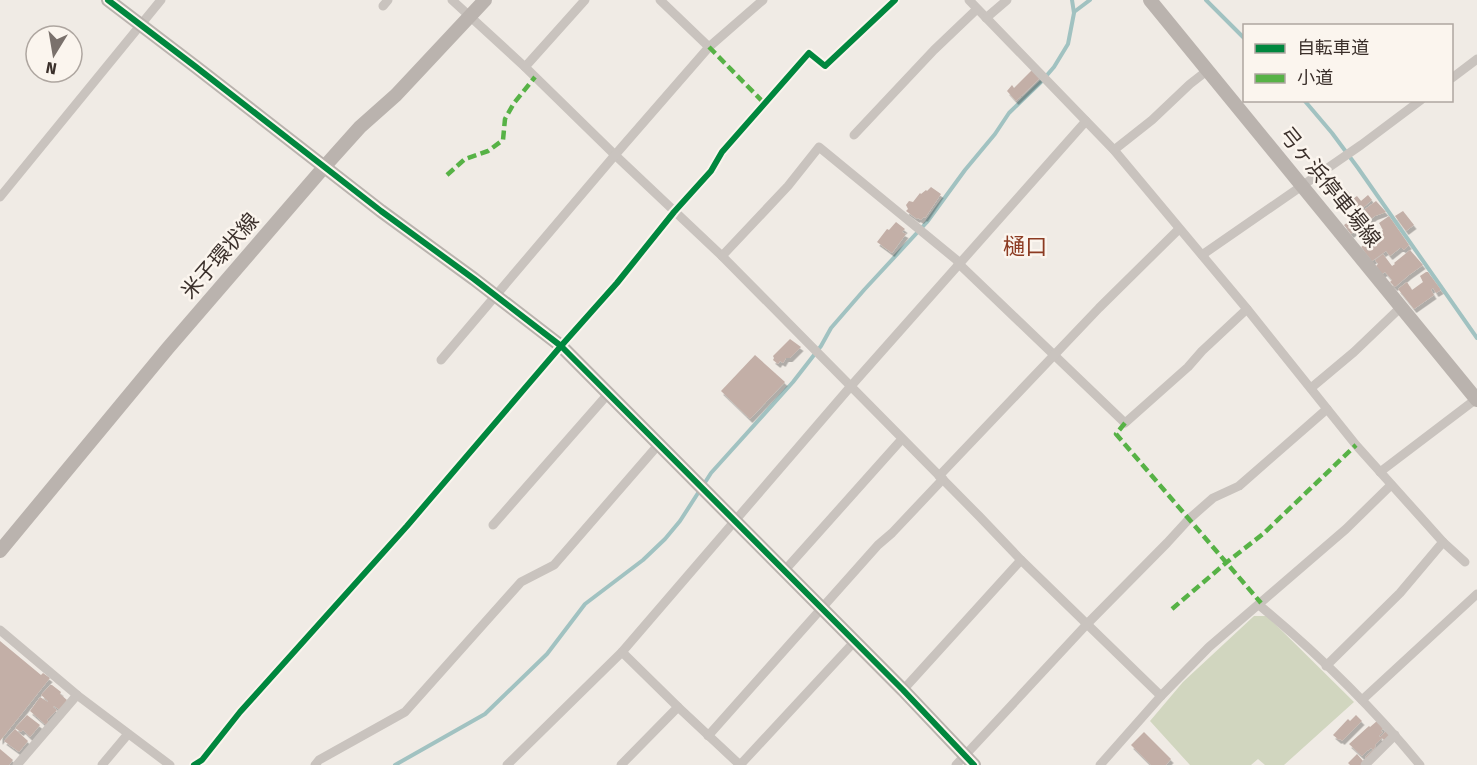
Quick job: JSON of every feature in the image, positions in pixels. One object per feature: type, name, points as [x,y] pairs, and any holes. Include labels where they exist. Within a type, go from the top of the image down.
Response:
[{"type":"main road","points":[[108,0],[381,211],[561,346],[903,690],[965,762]]},
{"type":"main road","name":"米子環状線","points":[[0,551],[168,348],[325,166],[360,128],[396,95],[485,0]]},
{"type":"main road","name":"弓ヶ浜停車場線","points":[[1150,0],[1476,400]]},
{"type":"street","points":[[0,197],[161,0]]},
{"type":"street","points":[[452,0],[722,256],[1021,560],[1161,696]]},
{"type":"street","points":[[525,67],[585,0]]},
{"type":"street","points":[[660,0],[709,47]]},
{"type":"street","points":[[441,360],[709,47],[764,0]]},
{"type":"street","points":[[194,765],[202,760],[240,712],[407,526],[617,283],[674,212],[711,171],[722,152],[810,53],[825,66],[895,0]]},
{"type":"street","points":[[969,0],[1113,150],[1391,485],[1443,542],[1466,562]]},
{"type":"street","points":[[986,18],[1007,0]]},
{"type":"street","points":[[854,135],[926,58],[977,9]]},
{"type":"street","points":[[1453,77],[1477,58]]},
{"type":"street","points":[[1113,150],[1152,120],[1208,70]]},
{"type":"street","points":[[1202,255],[1361,145],[1418,102]]},
{"type":"street","points":[[507,765],[622,652],[850,386],[1086,121]]},
{"type":"street","points":[[722,256],[788,186],[819,147],[959,263],[1125,423],[1188,367],[1247,309]]},
{"type":"street","points":[[708,736],[878,545],[892,533],[1054,355],[1179,229]]},
{"type":"street","points":[[1311,388],[1354,352],[1401,307]]},
{"type":"street","points":[[493,525],[608,394]]},
{"type":"street","points":[[1380,472],[1476,400]]},
{"type":"street","points":[[965,762],[1087,624],[1189,519],[1213,498],[1239,486],[1327,409]]},
{"type":"street","points":[[785,570],[902,439]]},
{"type":"street","points":[[315,765],[319,760],[405,712],[521,582],[554,565],[659,444]]},
{"type":"street","points":[[1100,765],[1161,696],[1209,647],[1346,529],[1391,485]]},
{"type":"street","points":[[1326,666],[1400,593],[1443,542]]},
{"type":"street","points":[[903,690],[1021,560]]},
{"type":"street","points":[[1362,700],[1477,594]]},
{"type":"street","points":[[1259,605],[1362,700],[1420,765]]},
{"type":"street","points":[[0,630],[77,695],[170,765]]},
{"type":"street","points":[[622,652],[740,765],[855,641]]},
{"type":"street","points":[[16,765],[77,695]]},
{"type":"street","points":[[621,765],[678,707]]},
{"type":"street","points":[[102,765],[128,734]]},
{"type":"street","points":[[1365,765],[1395,735]]},
{"type":"green space","points":[[1254,616],[1267,616],[1354,702],[1284,765],[1265,765],[1258,759],[1251,765],[1190,765],[1150,721],[1183,682]]},
{"type":"building","points":[[1033,69],[1041,77],[1016,101],[1007,91],[1012,85],[1014,88]]},
{"type":"building","points":[[931,187],[941,194],[925,218],[917,219],[906,211],[908,209],[906,205]]},
{"type":"building","points":[[1346,189],[1354,198],[1357,196],[1361,201],[1368,195],[1372,200],[1357,213],[1341,193]]},
{"type":"building","points":[[1376,201],[1386,212],[1375,216],[1351,234],[1344,225]]},
{"type":"building","points":[[1403,211],[1414,225],[1406,231],[1395,216]]},
{"type":"building","points":[[1389,216],[1409,245],[1404,250],[1400,248],[1390,256],[1386,251],[1372,261],[1361,247],[1374,237],[1372,235],[1378,230],[1380,232],[1383,230],[1379,223]]},
{"type":"building","points":[[896,222],[905,229],[902,232],[906,234],[892,253],[877,242]]},
{"type":"building","points":[[1410,250],[1423,265],[1395,287],[1385,272],[1382,274],[1376,266],[1378,264],[1375,260],[1383,254],[1392,266]]},
{"type":"building","points":[[1426,272],[1441,290],[1436,293],[1433,288],[1431,290],[1434,295],[1414,309],[1398,289],[1407,282],[1412,290],[1423,282],[1420,276]]},
{"type":"building","points":[[790,339],[801,347],[790,358],[778,364],[773,360],[773,356]]},
{"type":"building","points":[[755,355],[785,382],[750,419],[721,391]]},
{"type":"building","points":[[0,641],[41,675],[43,673],[50,678],[0,741]]},
{"type":"building","points":[[50,685],[61,692],[60,694],[67,700],[60,710],[53,707],[57,710],[47,720],[49,722],[46,725],[30,711],[40,697],[48,702],[41,695]]},
{"type":"building","points":[[27,715],[40,725],[30,737],[23,730],[21,732],[15,728]]},
{"type":"building","points":[[1356,715],[1362,721],[1342,741],[1333,735],[1348,719],[1350,721]]},
{"type":"building","points":[[1377,721],[1383,728],[1379,736],[1386,731],[1390,735],[1385,741],[1382,738],[1373,750],[1371,748],[1362,756],[1349,744]]},
{"type":"building","points":[[15,729],[28,741],[19,752],[4,741]]},
{"type":"building","points":[[1144,732],[1171,759],[1166,765],[1151,765],[1131,745]]},
{"type":"building","points":[[0,749],[13,760],[9,765],[0,765]]},
{"type":"building","points":[[1373,750],[1376,751],[1362,765],[1348,763],[1357,754],[1363,761]]},
{"type":"waterway","points":[[704,484],[711,473],[793,382],[821,346],[831,328],[927,222],[1009,113],[1054,67],[1068,44],[1074,13],[1072,0]]},
{"type":"waterway","points":[[1074,12],[1090,0]]},
{"type":"waterway","points":[[1206,0],[1243,37]]},
{"type":"waterway","points":[[1306,102],[1358,168],[1477,338]]},
{"type":"waterway","points":[[395,765],[485,714],[547,654],[585,604],[643,560],[665,539],[700,490]]},
{"type":"marked path","points":[[709,47],[765,104]]},
{"type":"marked path","points":[[447,175],[465,159],[488,151],[503,140],[505,119],[514,103],[535,77]]},
{"type":"marked path","points":[[1125,423],[1116,434],[1261,603]]},
{"type":"marked path","points":[[1172,609],[1263,534],[1356,445]]},
{"type":"cycle path","points":[[108,0],[381,211],[561,346],[903,690],[974,765]]},
{"type":"cycle path","points":[[194,765],[202,760],[240,712],[407,526],[617,283],[674,212],[711,171],[722,152],[809,53],[825,66],[895,0]]},
{"type":"district","name":"樋口","points":[[1025,246]]}]
